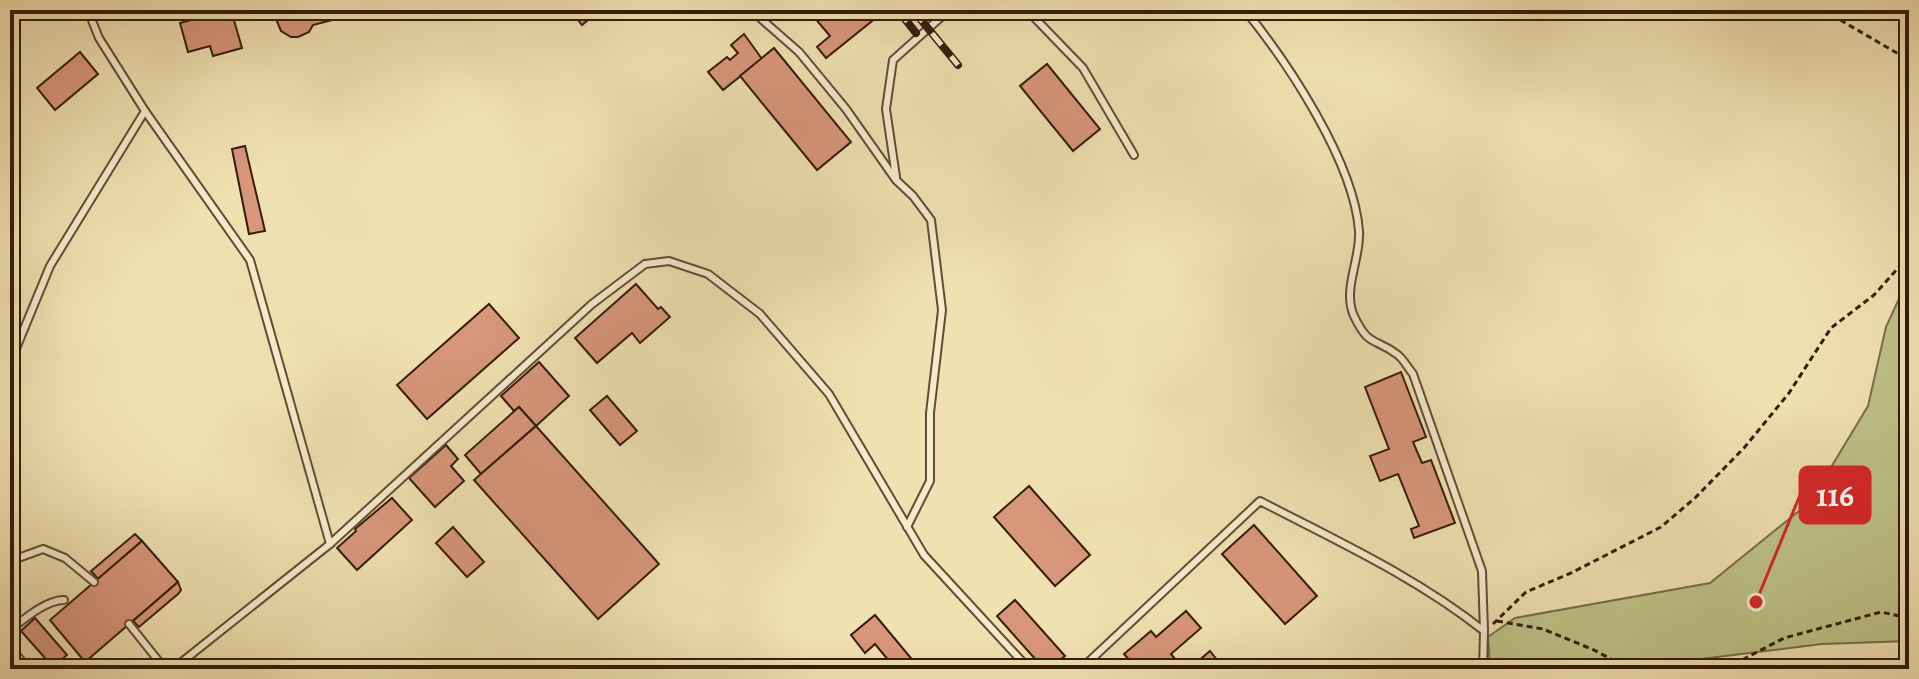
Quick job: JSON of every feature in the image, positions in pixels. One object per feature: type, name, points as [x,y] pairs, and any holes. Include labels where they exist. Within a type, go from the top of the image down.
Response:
[{"type":"lane","points":[[91,10],[89,13],[99,38],[145,111],[250,260],[330,544]]},
{"type":"lane","points":[[751,10],[799,52],[846,109],[896,180],[931,220],[942,310],[930,413],[930,481],[907,527]]},
{"type":"lane","points":[[896,180],[886,109],[893,60],[949,10]]},
{"type":"lane","points":[[1027,10],[1083,68],[1134,155]]},
{"type":"lane","points":[[1245,10],[1293,76],[1348,182],[1359,231],[1351,289],[1352,312],[1366,338],[1399,355],[1413,374],[1482,571],[1483,669]]},
{"type":"lane","points":[[10,363],[50,266],[145,111]]},
{"type":"lane","points":[[173,669],[330,544],[592,304],[645,264],[669,261],[708,274],[760,314],[829,394],[924,555],[1029,669]]},
{"type":"lane","points":[[1081,669],[1260,501],[1419,584],[1484,631]]},
{"type":"lane","points":[[10,561],[43,549],[65,558],[94,582]]},
{"type":"lane","points":[[10,630],[58,599],[64,600]]},
{"type":"lane","points":[[129,624],[165,669]]},
{"type":"lane","points":[[10,647],[28,669]]},
{"type":"path","points":[[1823,10],[1909,60]]},
{"type":"path","points":[[1484,631],[1526,592],[1571,573],[1661,527],[1695,498],[1744,448],[1789,393],[1831,328],[1874,295],[1909,256]]},
{"type":"path","points":[[1725,669],[1784,638],[1881,612],[1909,618]]},
{"type":"path","points":[[1497,621],[1543,629],[1630,669]]},
{"type":"green space","points":[[1909,277],[1909,641],[1822,644],[1620,669],[1490,669],[1488,637],[1515,618],[1710,583],[1810,502],[1868,406],[1886,327]]},
{"type":"building","points":[[231,10],[242,48],[213,56],[210,46],[188,52],[180,23]]},
{"type":"building","points":[[279,10],[370,10],[313,25],[309,32],[291,37],[281,31],[276,19]]},
{"type":"building","points":[[570,10],[600,10],[582,25]]},
{"type":"building","points":[[808,10],[863,10],[872,21],[826,58],[817,47],[830,36]]},
{"type":"building","points":[[744,34],[762,59],[723,90],[708,72],[727,57],[730,60],[738,53],[731,45]]},
{"type":"building","points":[[774,48],[851,142],[817,170],[740,76]]},
{"type":"building","points":[[80,52],[98,74],[55,110],[37,88]]},
{"type":"building","points":[[1047,64],[1100,129],[1073,151],[1020,86]]},
{"type":"building","points":[[245,146],[265,231],[249,234],[232,149]]},
{"type":"building","points":[[636,284],[658,309],[661,307],[670,317],[640,343],[632,333],[597,363],[575,338]]},
{"type":"building","points":[[489,304],[519,338],[427,419],[397,385]]},
{"type":"building","points":[[539,362],[569,396],[536,426],[519,407],[514,411],[501,396]]},
{"type":"building","points":[[1401,372],[1426,437],[1413,442],[1422,463],[1431,460],[1455,523],[1414,538],[1411,529],[1419,526],[1398,474],[1380,481],[1370,456],[1389,449],[1365,387]]},
{"type":"building","points":[[607,396],[637,431],[620,445],[590,410]]},
{"type":"building","points":[[519,407],[536,426],[481,474],[465,455]]},
{"type":"building","points":[[536,426],[659,564],[598,619],[474,480]]},
{"type":"building","points":[[446,445],[458,459],[451,466],[464,481],[435,507],[409,478]]},
{"type":"building","points":[[1029,486],[1090,555],[1055,586],[994,517]]},
{"type":"building","points":[[392,498],[412,520],[357,570],[337,548]]},
{"type":"building","points":[[1254,525],[1317,596],[1285,624],[1222,554]]},
{"type":"building","points":[[453,527],[484,562],[467,577],[436,543]]},
{"type":"building","points":[[135,534],[142,541],[98,579],[91,571]]},
{"type":"building","points":[[142,541],[178,582],[85,662],[50,620]]},
{"type":"building","points":[[178,582],[181,590],[178,594],[139,627],[133,621]]},
{"type":"building","points":[[1015,600],[1065,656],[1050,669],[1044,669],[997,616]]},
{"type":"building","points":[[1186,611],[1201,628],[1171,654],[1176,660],[1165,669],[1137,669],[1124,654],[1151,631],[1156,637]]},
{"type":"building","points":[[875,615],[920,669],[881,669],[889,661],[875,644],[865,653],[851,635]]},
{"type":"building","points":[[35,618],[67,655],[53,667],[21,631]]},
{"type":"building","points":[[1210,651],[1222,666],[1219,669],[1189,669]]},
{"type":"railway","points":[[898,10],[916,33]]},
{"type":"railway","points":[[913,10],[958,65]]},
{"type":"place","name":"116","points":[[1756,602]]}]
